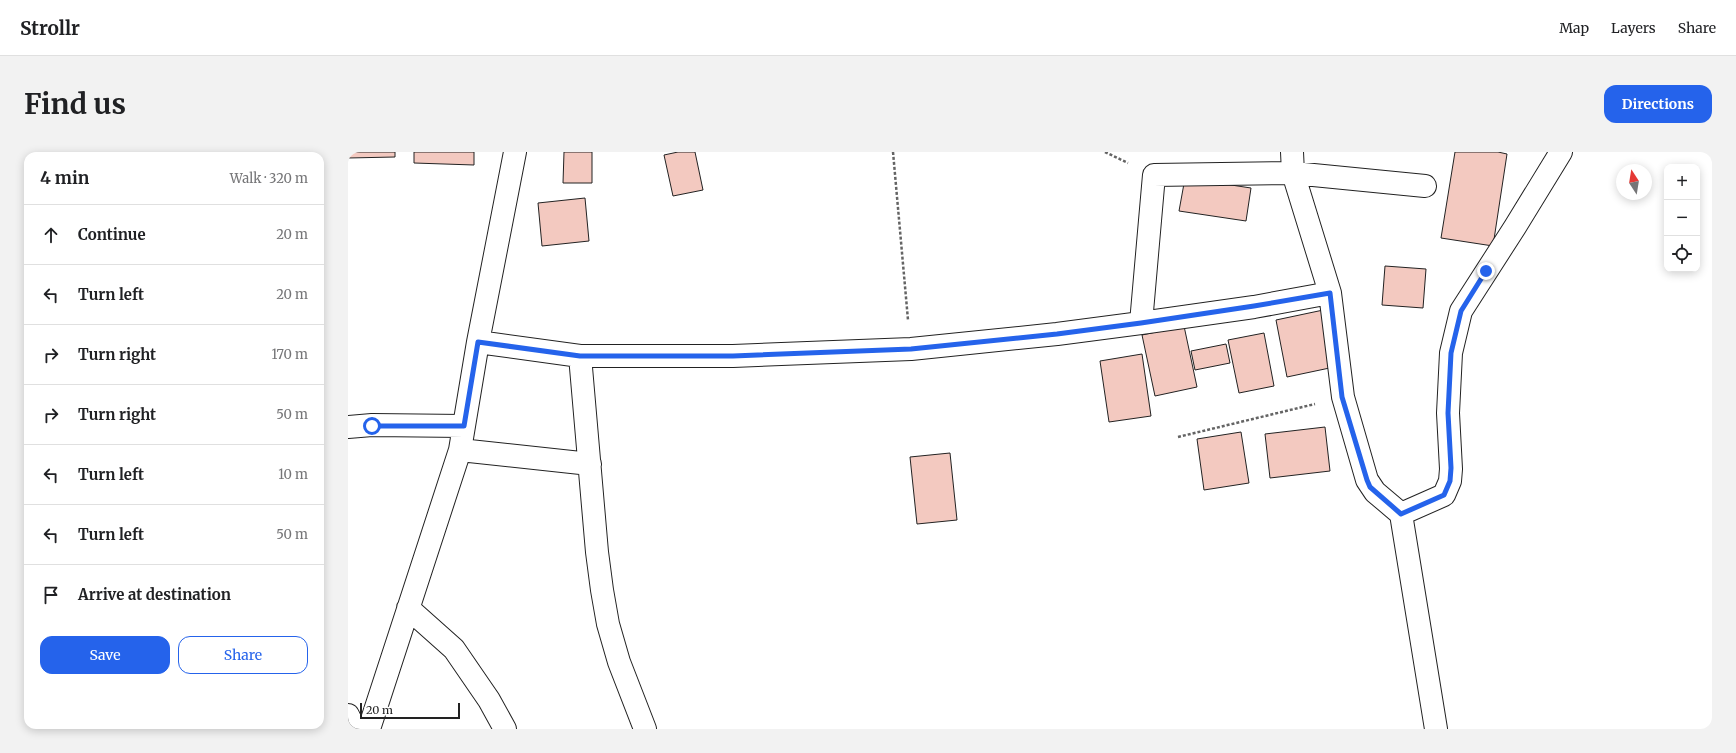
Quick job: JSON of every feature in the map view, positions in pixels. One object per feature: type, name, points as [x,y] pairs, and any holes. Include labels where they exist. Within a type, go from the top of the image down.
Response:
[{"type":"street","points":[[369,729],[460,450],[478,342],[515,152]]},
{"type":"street","points":[[1401,514],[1444,495],[1448,489],[1451,468],[1448,413],[1451,353],[1461,311],[1561,152]]},
{"type":"street","points":[[1141,323],[1154,175],[1293,162],[1424,186]]},
{"type":"street","points":[[1293,162],[1330,293],[1342,397],[1367,480],[1370,487],[1401,514],[1436,729]]},
{"type":"street","points":[[478,342],[580,356],[733,356],[911,349],[1057,334],[1141,323],[1330,293]]},
{"type":"street","points":[[580,356],[597,552],[608,624],[619,662],[645,729]]},
{"type":"street","points":[[348,427],[464,426]]},
{"type":"street","points":[[460,450],[590,464]]},
{"type":"street","points":[[408,608],[454,649],[489,700],[505,729]]},
{"type":"street","points":[[348,715],[355,729]]},
{"type":"path","points":[[893,152],[911,349]]},
{"type":"path","points":[[1178,437],[1342,397]]},
{"type":"building","points":[[348,152],[395,152],[395,157],[348,158]]},
{"type":"building","points":[[414,152],[474,152],[474,165],[414,163]]},
{"type":"building","points":[[564,152],[592,152],[592,183],[563,183]]},
{"type":"building","points":[[678,152],[695,152],[703,190],[673,196],[664,155]]},
{"type":"building","points":[[1455,152],[1498,152],[1507,154],[1493,246],[1441,238]]},
{"type":"building","points":[[1185,178],[1251,188],[1246,221],[1179,211]]},
{"type":"building","points":[[585,198],[589,241],[542,246],[538,203]]},
{"type":"building","points":[[1385,266],[1426,269],[1423,308],[1382,305]]},
{"type":"building","points":[[1328,309],[1339,366],[1287,377],[1276,320]]},
{"type":"building","points":[[1184,326],[1197,387],[1155,396],[1142,335]]},
{"type":"building","points":[[1264,333],[1274,386],[1239,393],[1228,340]]},
{"type":"building","points":[[1226,344],[1230,363],[1195,370],[1191,351]]},
{"type":"building","points":[[1142,354],[1151,416],[1109,422],[1100,361]]},
{"type":"building","points":[[1325,427],[1330,471],[1270,478],[1265,434]]},
{"type":"building","points":[[1241,432],[1249,483],[1204,490],[1197,439]]},
{"type":"building","points":[[950,453],[957,520],[917,524],[910,457]]},
{"type":"route","points":[[372,426],[464,426],[478,342],[580,356],[733,356],[911,349],[1057,334],[1141,323],[1330,293],[1342,397],[1367,480],[1370,487],[1401,514],[1444,495],[1448,489],[1451,468],[1448,413],[1451,353],[1461,311],[1486,271]]}]
